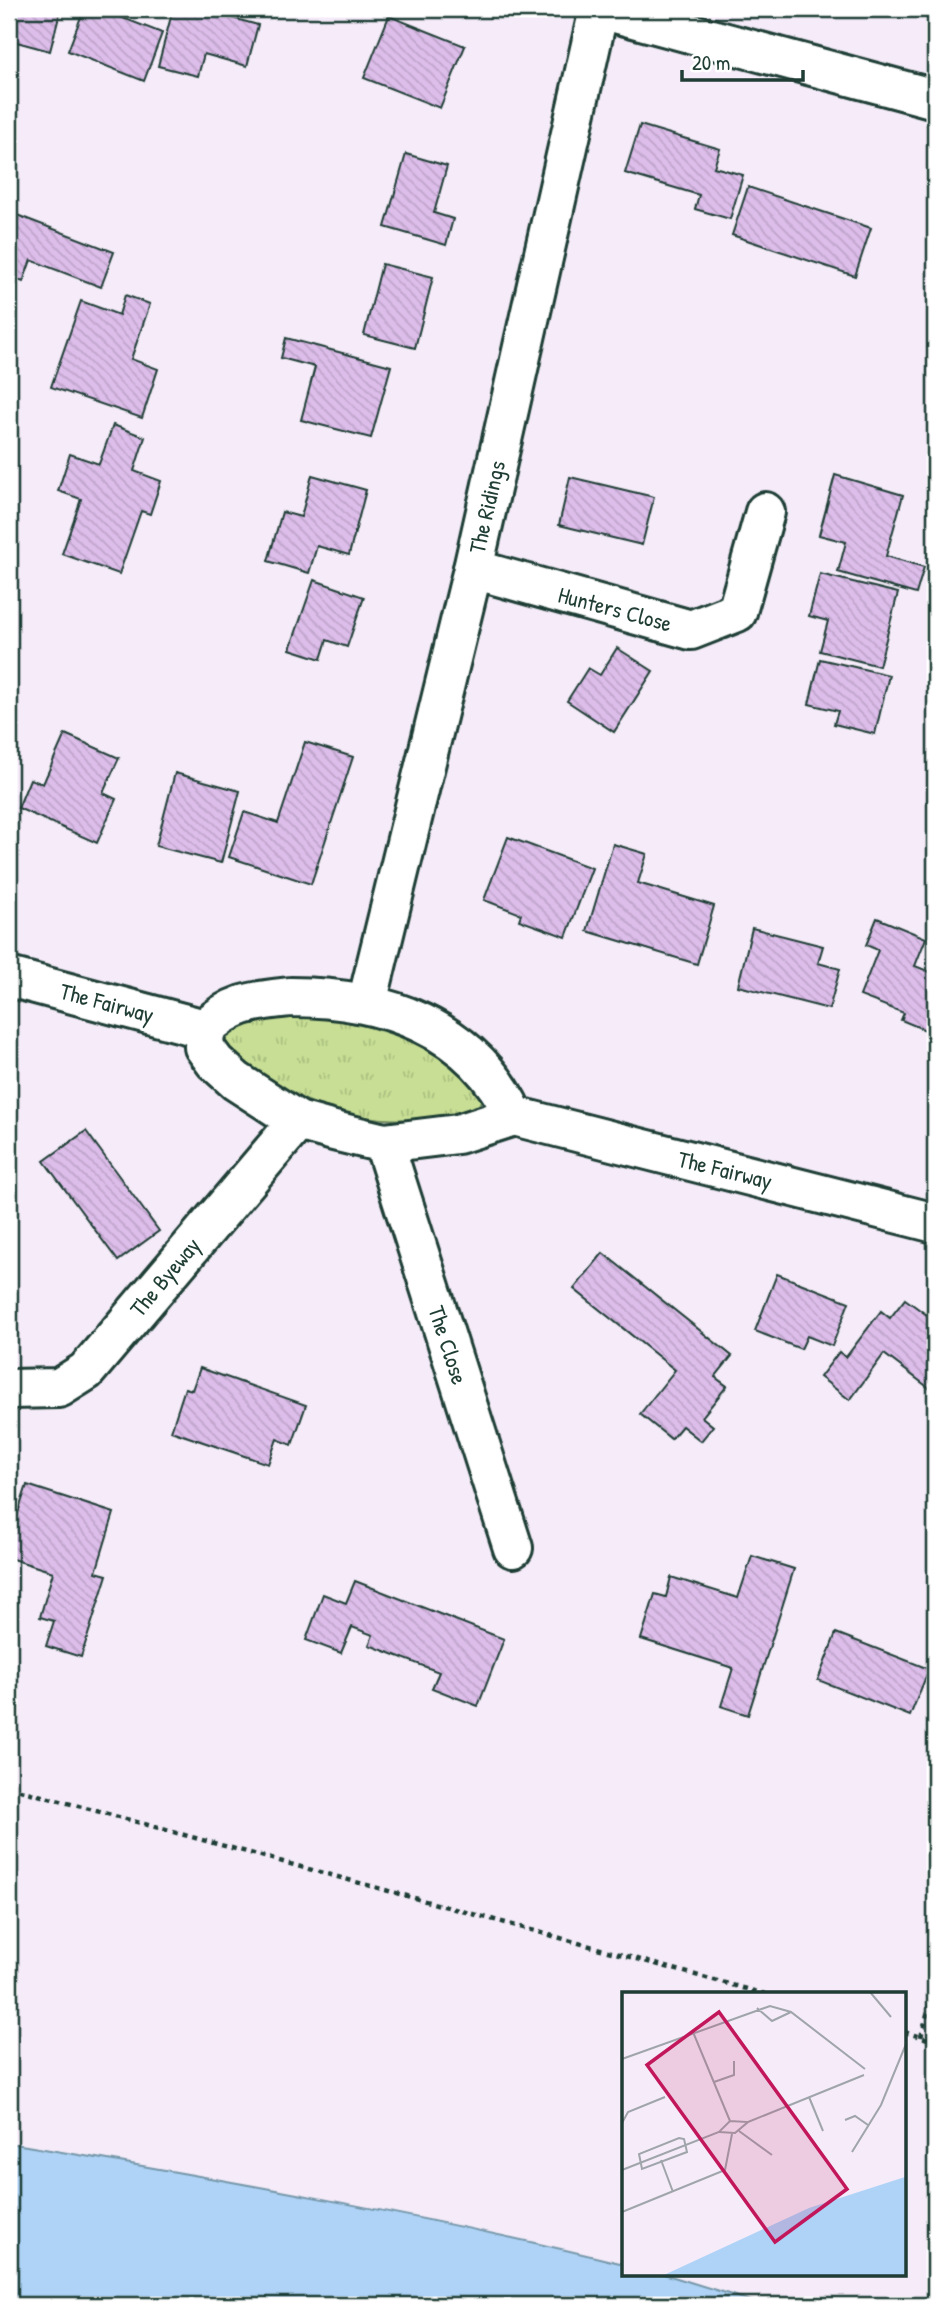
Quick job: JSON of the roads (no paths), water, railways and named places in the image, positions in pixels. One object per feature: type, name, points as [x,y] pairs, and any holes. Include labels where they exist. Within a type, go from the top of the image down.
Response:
[{"type":"street","points":[[599,9],[935,99]]},
{"type":"street","name":"The Ridings","points":[[367,1003],[473,569],[599,9]]},
{"type":"street","name":"Hunters Close","points":[[473,569],[691,630],[737,612],[765,512]]},
{"type":"street","name":"The Fairway","points":[[9,977],[205,1029]]},
{"type":"street","points":[[330,997],[367,1003],[405,1015],[461,1048],[501,1089],[514,1116],[458,1134],[384,1143],[298,1121],[266,1103],[215,1062],[204,1047],[205,1029],[222,1012],[250,1001],[330,997]]},
{"type":"street","name":"The Fairway","points":[[514,1116],[935,1223]]},
{"type":"street","name":"The Byeway","points":[[9,1389],[59,1388],[86,1371],[298,1121]]},
{"type":"street","name":"The Close","points":[[384,1143],[513,1548]]},
{"type":"water","points":[[9,2143],[240,2183],[471,2229],[622,2264],[622,2276],[670,2276],[764,2305],[9,2305]]}]
